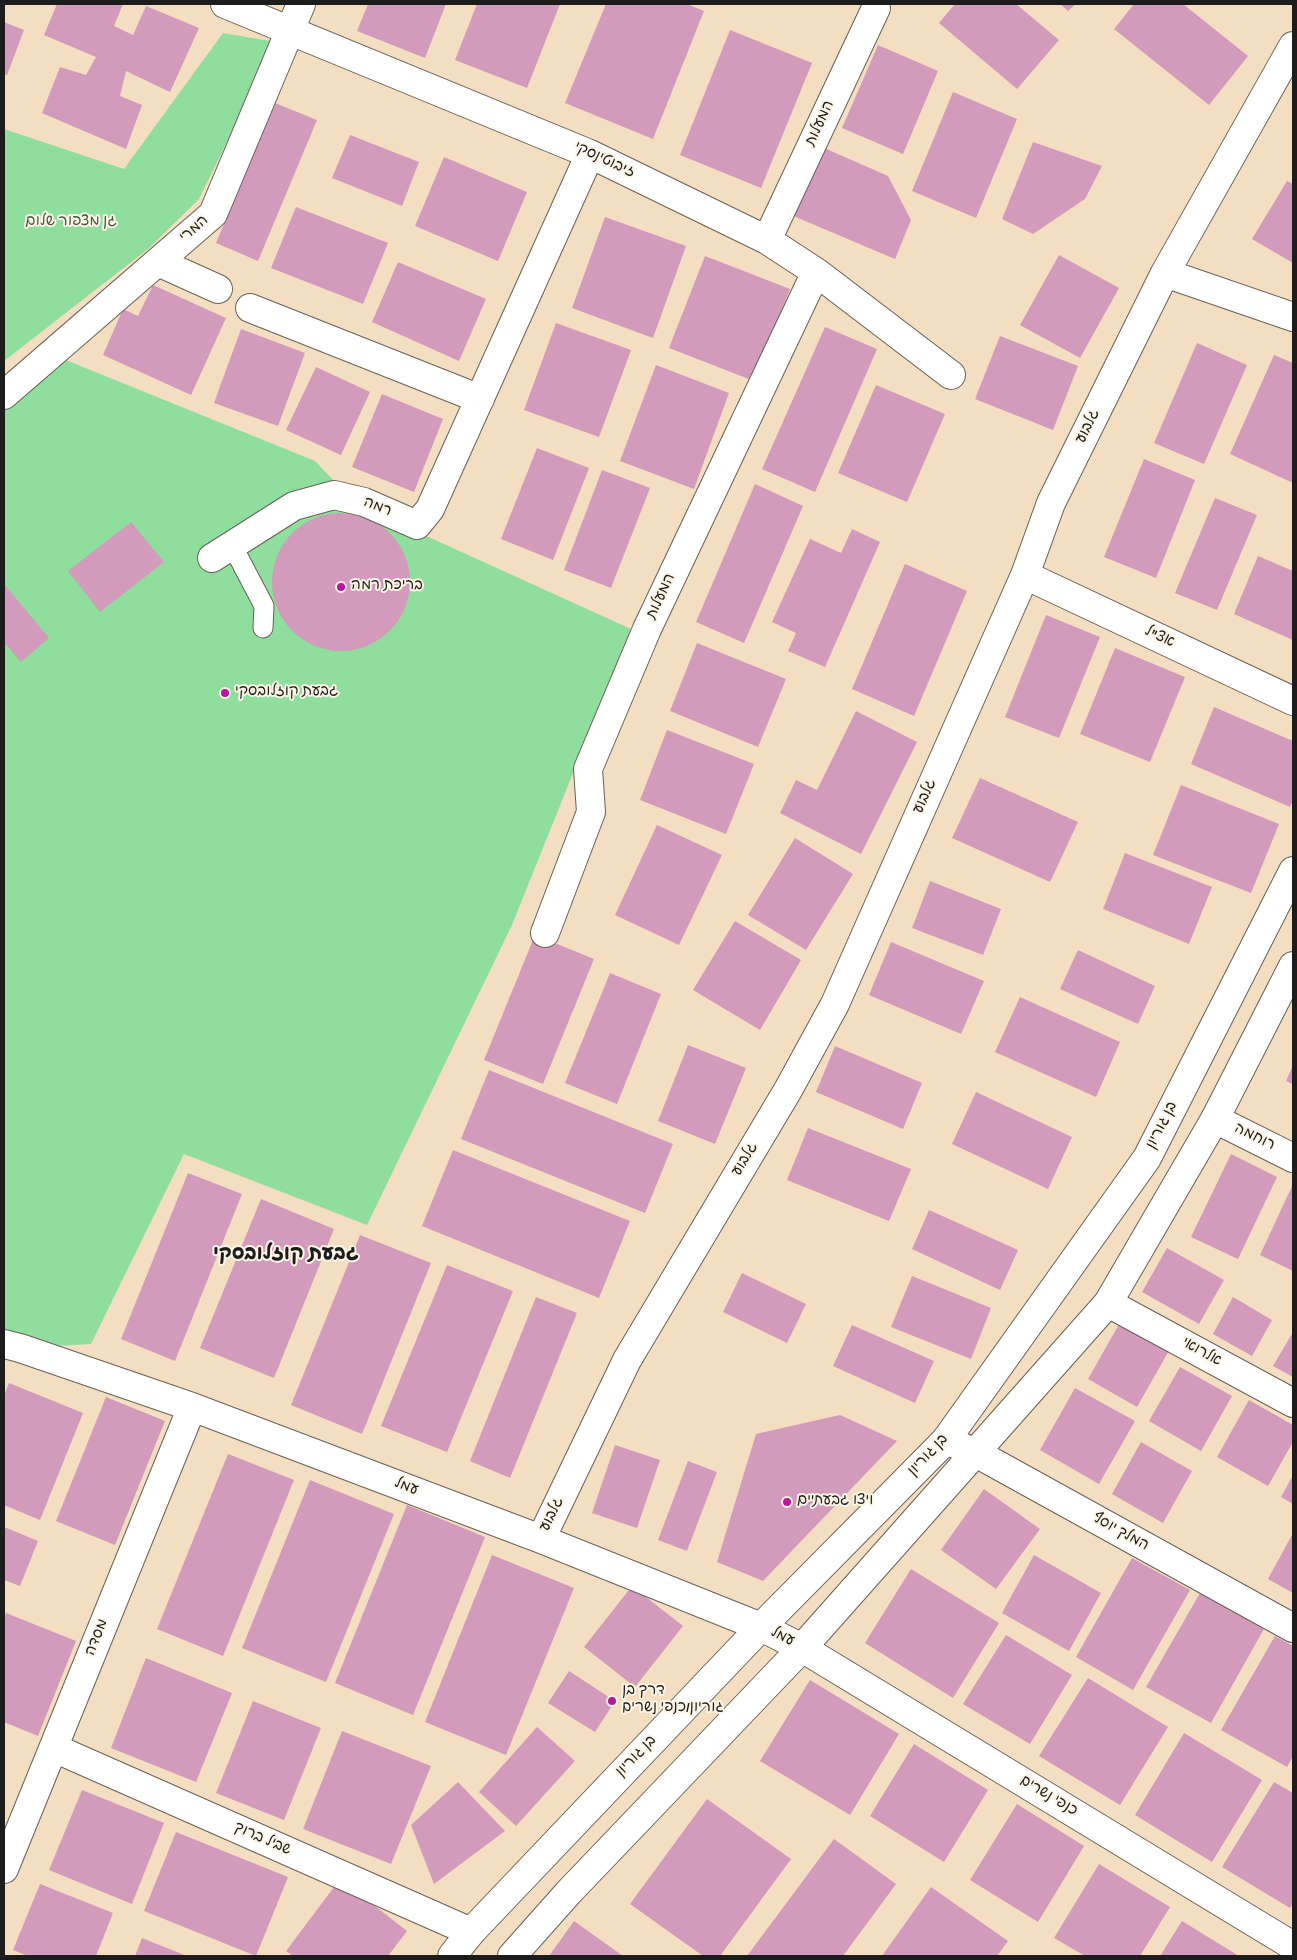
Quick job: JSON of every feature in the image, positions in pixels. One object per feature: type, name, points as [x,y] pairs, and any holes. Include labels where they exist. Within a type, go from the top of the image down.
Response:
[{"type":"street","name":"ז'בוטינסקי","points":[[225,4],[590,154],[767,240],[816,272],[951,376]]},
{"type":"street","name":"המרי","points":[[4,395],[213,214],[301,4]]},
{"type":"street","name":"המעלות","points":[[767,240],[876,8]]},
{"type":"street","name":"גלבוע","points":[[541,1539],[627,1360],[788,1090],[835,1004],[1024,575],[1051,503],[1165,273],[1293,46]]},
{"type":"street","name":"רמה","points":[[222,552],[294,506],[313,499],[334,495],[364,502],[417,525],[430,509],[590,154]]},
{"type":"street","points":[[158,262],[218,288]]},
{"type":"street","name":"המעלות","points":[[545,933],[591,812],[588,769],[647,629],[816,272]]},
{"type":"street","points":[[1165,273],[1293,317]]},
{"type":"street","points":[[250,308],[480,400]]},
{"type":"street","name":"אצ\"ל","points":[[1024,575],[1293,701]]},
{"type":"street","name":"בן גוריון","points":[[452,1956],[471,1932],[761,1627],[946,1440],[1147,1158],[1293,871]]},
{"type":"street","points":[[512,1956],[568,1893],[802,1648],[1108,1303],[1215,1120],[1293,966]]},
{"type":"street","name":"רוחמה","points":[[1215,1120],[1293,1158]]},
{"type":"street","name":"אלרואי","points":[[1108,1303],[1293,1403]]},
{"type":"street","name":"עמל","points":[[4,1344],[192,1407],[541,1539],[761,1627],[802,1648]]},
{"type":"street","name":"מסדה","points":[[4,1869],[192,1407]]},
{"type":"street","name":"המלך יוסף","points":[[946,1440],[976,1453],[1293,1628]]},
{"type":"street","name":"כנפי נשרים","points":[[802,1648],[1293,1946]]},
{"type":"street","name":"שביל ברוך","points":[[54,1748],[471,1932]]},
{"type":"lane","points":[[222,552],[264,606],[263,628]]},
{"type":"green space","name":"גן מצפור שלום","points":[[223,33],[276,42],[199,199],[148,249],[4,361],[4,129],[124,169]]},
{"type":"green space","points":[[51,354],[315,461],[356,504],[631,629],[512,925],[367,1225],[184,1154],[91,1344],[20,1348],[4,1344],[4,395]]},
{"type":"building","points":[[57,4],[123,4],[114,26],[133,35],[146,6],[199,28],[170,92],[126,71],[120,96],[142,105],[126,149],[42,113],[60,67],[86,75],[96,57],[44,35]]},
{"type":"building","points":[[368,4],[446,4],[425,58],[357,31]]},
{"type":"building","points":[[477,4],[560,4],[527,88],[455,60]]},
{"type":"building","points":[[606,4],[687,4],[704,11],[653,139],[565,103]]},
{"type":"building","points":[[955,4],[1016,4],[1059,40],[1017,89],[939,23]]},
{"type":"building","points":[[1060,4],[1076,4],[1068,11]]},
{"type":"building","points":[[1134,4],[1183,4],[1248,56],[1209,105],[1114,29]]},
{"type":"building","points":[[4,22],[24,30],[7,75],[4,74]]},
{"type":"building","points":[[730,30],[812,63],[761,188],[680,155]]},
{"type":"building","points":[[878,45],[938,71],[903,154],[842,128]]},
{"type":"building","points":[[953,92],[1017,119],[976,218],[912,191]]},
{"type":"building","points":[[275,103],[317,120],[258,261],[216,243]]},
{"type":"building","points":[[350,135],[419,162],[402,206],[332,178]]},
{"type":"building","points":[[1033,142],[1102,166],[1085,199],[1033,234],[1002,219]]},
{"type":"building","points":[[822,147],[888,176],[911,220],[895,259],[791,215]]},
{"type":"building","points":[[444,157],[527,192],[498,261],[415,226]]},
{"type":"building","points":[[1287,181],[1293,184],[1293,263],[1252,239]]},
{"type":"building","points":[[296,207],[388,243],[363,304],[271,268]]},
{"type":"building","points":[[605,217],[686,246],[653,338],[572,308]]},
{"type":"building","points":[[1059,255],[1119,288],[1080,358],[1020,325]]},
{"type":"building","points":[[705,256],[790,289],[754,381],[669,348]]},
{"type":"building","points":[[398,262],[486,299],[459,361],[372,322]]},
{"type":"building","points":[[153,285],[226,318],[191,395],[103,355],[123,309],[138,316]]},
{"type":"building","points":[[556,323],[631,350],[599,437],[524,410]]},
{"type":"building","points":[[825,327],[877,349],[815,492],[762,469]]},
{"type":"building","points":[[241,329],[305,353],[278,426],[214,403]]},
{"type":"building","points":[[1000,336],[1078,366],[1053,430],[975,399]]},
{"type":"building","points":[[1197,343],[1247,365],[1204,464],[1154,443]]},
{"type":"building","points":[[1274,355],[1293,363],[1293,483],[1230,454]]},
{"type":"building","points":[[656,365],[729,393],[694,489],[620,461]]},
{"type":"building","points":[[316,367],[370,392],[341,455],[286,430]]},
{"type":"building","points":[[876,385],[945,414],[907,502],[838,473]]},
{"type":"building","points":[[382,394],[443,419],[414,492],[352,467]]},
{"type":"building","points":[[537,448],[589,468],[553,560],[501,539]]},
{"type":"building","points":[[1144,459],[1195,480],[1156,578],[1104,557]]},
{"type":"building","points":[[602,470],[650,488],[611,588],[564,570]]},
{"type":"building","points":[[755,484],[803,506],[744,643],[696,622]]},
{"type":"building","points":[[1215,498],[1257,515],[1217,610],[1175,593]]},
{"type":"building","name":"בריכת רמה","points":[[341,513],[367,519],[379,525],[389,534],[398,544],[404,556],[410,582],[404,608],[398,620],[389,630],[379,639],[367,645],[341,651],[315,645],[303,639],[293,630],[284,620],[278,608],[272,582],[278,556],[284,544],[293,534],[303,525],[315,519]]},
{"type":"building","points":[[131,522],[164,562],[100,612],[68,571]]},
{"type":"building","points":[[852,529],[880,542],[825,667],[788,651],[796,633],[772,622],[810,539],[841,553]]},
{"type":"building","points":[[1258,556],[1293,571],[1293,640],[1234,614]]},
{"type":"building","points":[[905,564],[967,591],[914,716],[852,689]]},
{"type":"building","points":[[4,584],[49,638],[21,662],[4,642]]},
{"type":"building","points":[[1046,615],[1100,637],[1059,738],[1005,717]]},
{"type":"building","points":[[697,643],[786,679],[758,747],[670,711]]},
{"type":"building","points":[[1115,648],[1185,677],[1150,762],[1080,734]]},
{"type":"building","points":[[1214,707],[1293,741],[1293,800],[1290,807],[1191,764]]},
{"type":"building","points":[[856,711],[917,742],[861,854],[780,813],[796,780],[817,790]]},
{"type":"building","points":[[667,730],[754,764],[726,834],[640,800]]},
{"type":"building","points":[[980,778],[1078,822],[1050,882],[952,838]]},
{"type":"building","points":[[1181,785],[1279,824],[1251,893],[1153,855]]},
{"type":"building","points":[[657,825],[722,855],[679,945],[615,915]]},
{"type":"building","points":[[795,838],[853,874],[806,950],[748,915]]},
{"type":"building","points":[[1125,853],[1212,887],[1189,944],[1103,909]]},
{"type":"building","points":[[930,881],[1001,909],[983,955],[912,928]]},
{"type":"building","points":[[735,921],[801,960],[760,1030],[693,990]]},
{"type":"building","points":[[535,935],[594,959],[543,1084],[484,1060]]},
{"type":"building","points":[[891,942],[984,981],[961,1034],[869,995]]},
{"type":"building","points":[[1078,950],[1155,986],[1138,1024],[1060,989]]},
{"type":"building","points":[[610,973],[661,994],[617,1104],[565,1083]]},
{"type":"building","points":[[1020,997],[1120,1042],[1096,1097],[995,1052]]},
{"type":"building","points":[[688,1045],[746,1068],[715,1144],[658,1121]]},
{"type":"building","points":[[835,1046],[922,1083],[903,1129],[816,1092]]},
{"type":"building","points":[[1293,1065],[1293,1084],[1286,1081]]},
{"type":"building","points":[[489,1070],[673,1144],[645,1213],[461,1139]]},
{"type":"building","points":[[976,1092],[1072,1137],[1048,1189],[952,1144]]},
{"type":"building","points":[[808,1128],[911,1169],[889,1221],[787,1180]]},
{"type":"building","points":[[453,1150],[630,1221],[599,1298],[422,1226]]},
{"type":"building","points":[[1231,1154],[1277,1177],[1238,1259],[1191,1237]]},
{"type":"building","points":[[188,1173],[242,1194],[175,1361],[121,1339]]},
{"type":"building","points":[[1293,1184],[1293,1271],[1260,1255]]},
{"type":"building","points":[[261,1199],[334,1229],[274,1378],[200,1348]]},
{"type":"building","points":[[929,1210],[1018,1250],[1000,1290],[912,1249]]},
{"type":"building","points":[[360,1235],[431,1263],[362,1434],[291,1405]]},
{"type":"building","points":[[1167,1248],[1224,1280],[1199,1324],[1142,1292]]},
{"type":"building","points":[[447,1265],[513,1291],[447,1452],[381,1426]]},
{"type":"building","points":[[742,1273],[806,1304],[787,1343],[723,1312]]},
{"type":"building","points":[[912,1276],[991,1308],[971,1359],[891,1327]]},
{"type":"building","points":[[536,1297],[577,1313],[510,1478],[470,1461]]},
{"type":"building","points":[[1233,1297],[1272,1320],[1252,1356],[1213,1334]]},
{"type":"building","points":[[1122,1319],[1171,1347],[1137,1407],[1088,1379]]},
{"type":"building","points":[[852,1325],[934,1361],[915,1403],[833,1366]]},
{"type":"building","points":[[1293,1332],[1293,1377],[1273,1366]]},
{"type":"building","points":[[1180,1367],[1232,1396],[1201,1451],[1149,1421]]},
{"type":"building","points":[[9,1383],[83,1413],[40,1520],[4,1505],[4,1396]]},
{"type":"building","points":[[1075,1388],[1135,1421],[1099,1484],[1040,1450]]},
{"type":"building","points":[[106,1397],[165,1421],[115,1545],[56,1521]]},
{"type":"building","points":[[1249,1400],[1293,1425],[1293,1442],[1268,1486],[1217,1457]]},
{"type":"building","name":"ויצו גבעתיים","points":[[840,1415],[897,1441],[763,1581],[717,1562],[756,1434]]},
{"type":"building","points":[[1141,1442],[1192,1471],[1163,1523],[1112,1494]]},
{"type":"building","points":[[615,1445],[660,1460],[637,1528],[592,1513]]},
{"type":"building","points":[[228,1454],[294,1480],[223,1656],[157,1629]]},
{"type":"building","points":[[688,1461],[717,1472],[687,1551],[658,1540]]},
{"type":"building","points":[[1293,1475],[1293,1504],[1281,1497]]},
{"type":"building","points":[[310,1480],[394,1514],[326,1682],[242,1648]]},
{"type":"building","points":[[984,1489],[1040,1529],[996,1589],[941,1550]]},
{"type":"building","points":[[407,1505],[485,1537],[413,1715],[335,1683]]},
{"type":"building","points":[[4,1527],[38,1541],[20,1586],[4,1580]]},
{"type":"building","points":[[1293,1533],[1293,1593],[1268,1579]]},
{"type":"building","points":[[492,1555],[574,1588],[506,1755],[425,1722]]},
{"type":"building","points":[[1034,1555],[1101,1593],[1069,1651],[1002,1613]]},
{"type":"building","points":[[1132,1558],[1190,1590],[1133,1690],[1076,1657]]},
{"type":"building","points":[[911,1569],[999,1623],[953,1698],[865,1643]]},
{"type":"building","points":[[632,1586],[683,1626],[635,1687],[584,1647]]},
{"type":"building","points":[[1200,1593],[1264,1629],[1211,1723],[1146,1687]]},
{"type":"building","points":[[6,1613],[76,1641],[38,1736],[4,1722],[4,1619]]},
{"type":"building","points":[[1006,1635],[1072,1675],[1030,1744],[963,1704]]},
{"type":"building","points":[[1275,1636],[1293,1646],[1293,1756],[1287,1767],[1221,1730]]},
{"type":"building","points":[[146,1658],[232,1693],[196,1782],[111,1748]]},
{"type":"building","points":[[569,1671],[615,1701],[595,1732],[548,1703]]},
{"type":"building","points":[[1088,1678],[1168,1727],[1120,1805],[1039,1756]]},
{"type":"building","points":[[810,1680],[899,1734],[850,1815],[760,1761]]},
{"type":"building","points":[[253,1701],[321,1728],[284,1820],[216,1793]]},
{"type":"building","points":[[537,1727],[575,1761],[516,1826],[479,1792]]},
{"type":"building","points":[[342,1731],[431,1766],[391,1864],[303,1829]]},
{"type":"building","points":[[1184,1733],[1262,1780],[1212,1862],[1135,1815]]},
{"type":"building","points":[[914,1744],[988,1790],[944,1862],[870,1816]]},
{"type":"building","points":[[458,1782],[505,1831],[434,1884],[411,1825]]},
{"type":"building","points":[[1274,1782],[1293,1793],[1293,1903],[1290,1908],[1222,1867]]},
{"type":"building","points":[[82,1790],[164,1823],[132,1904],[49,1870]]},
{"type":"building","points":[[707,1799],[791,1859],[720,1956],[703,1956],[630,1904]]},
{"type":"building","points":[[1017,1804],[1084,1846],[1038,1922],[970,1880]]},
{"type":"building","points":[[176,1832],[288,1877],[256,1956],[144,1911]]},
{"type":"building","points":[[834,1839],[896,1884],[843,1956],[747,1956]]},
{"type":"building","points":[[1099,1864],[1170,1907],[1140,1956],[1085,1956],[1054,1938]]},
{"type":"building","points":[[340,1879],[407,1931],[388,1956],[293,1956],[286,1951]]},
{"type":"building","points":[[40,1884],[113,1913],[96,1956],[28,1956],[13,1950]]},
{"type":"building","points":[[931,1887],[1008,1941],[997,1956],[882,1956]]},
{"type":"building","points":[[574,1921],[623,1956],[549,1956]]},
{"type":"building","points":[[1182,1921],[1239,1956],[1160,1956]]},
{"type":"building","points":[[142,1938],[187,1956],[135,1956]]},
{"type":"place","name":"בריכת רמה","points":[[341,587]]},
{"type":"place","name":"גבעת קוזלובסקי","points":[[225,693]]},
{"type":"place","name":"ויצו גבעתיים","points":[[787,1502]]},
{"type":"place","name":"דרך בן גוריון/כנפי נשרים","points":[[612,1701]]},
{"type":"district","name":"גבעת קוזלובסקי","points":[[286,1256]]}]
